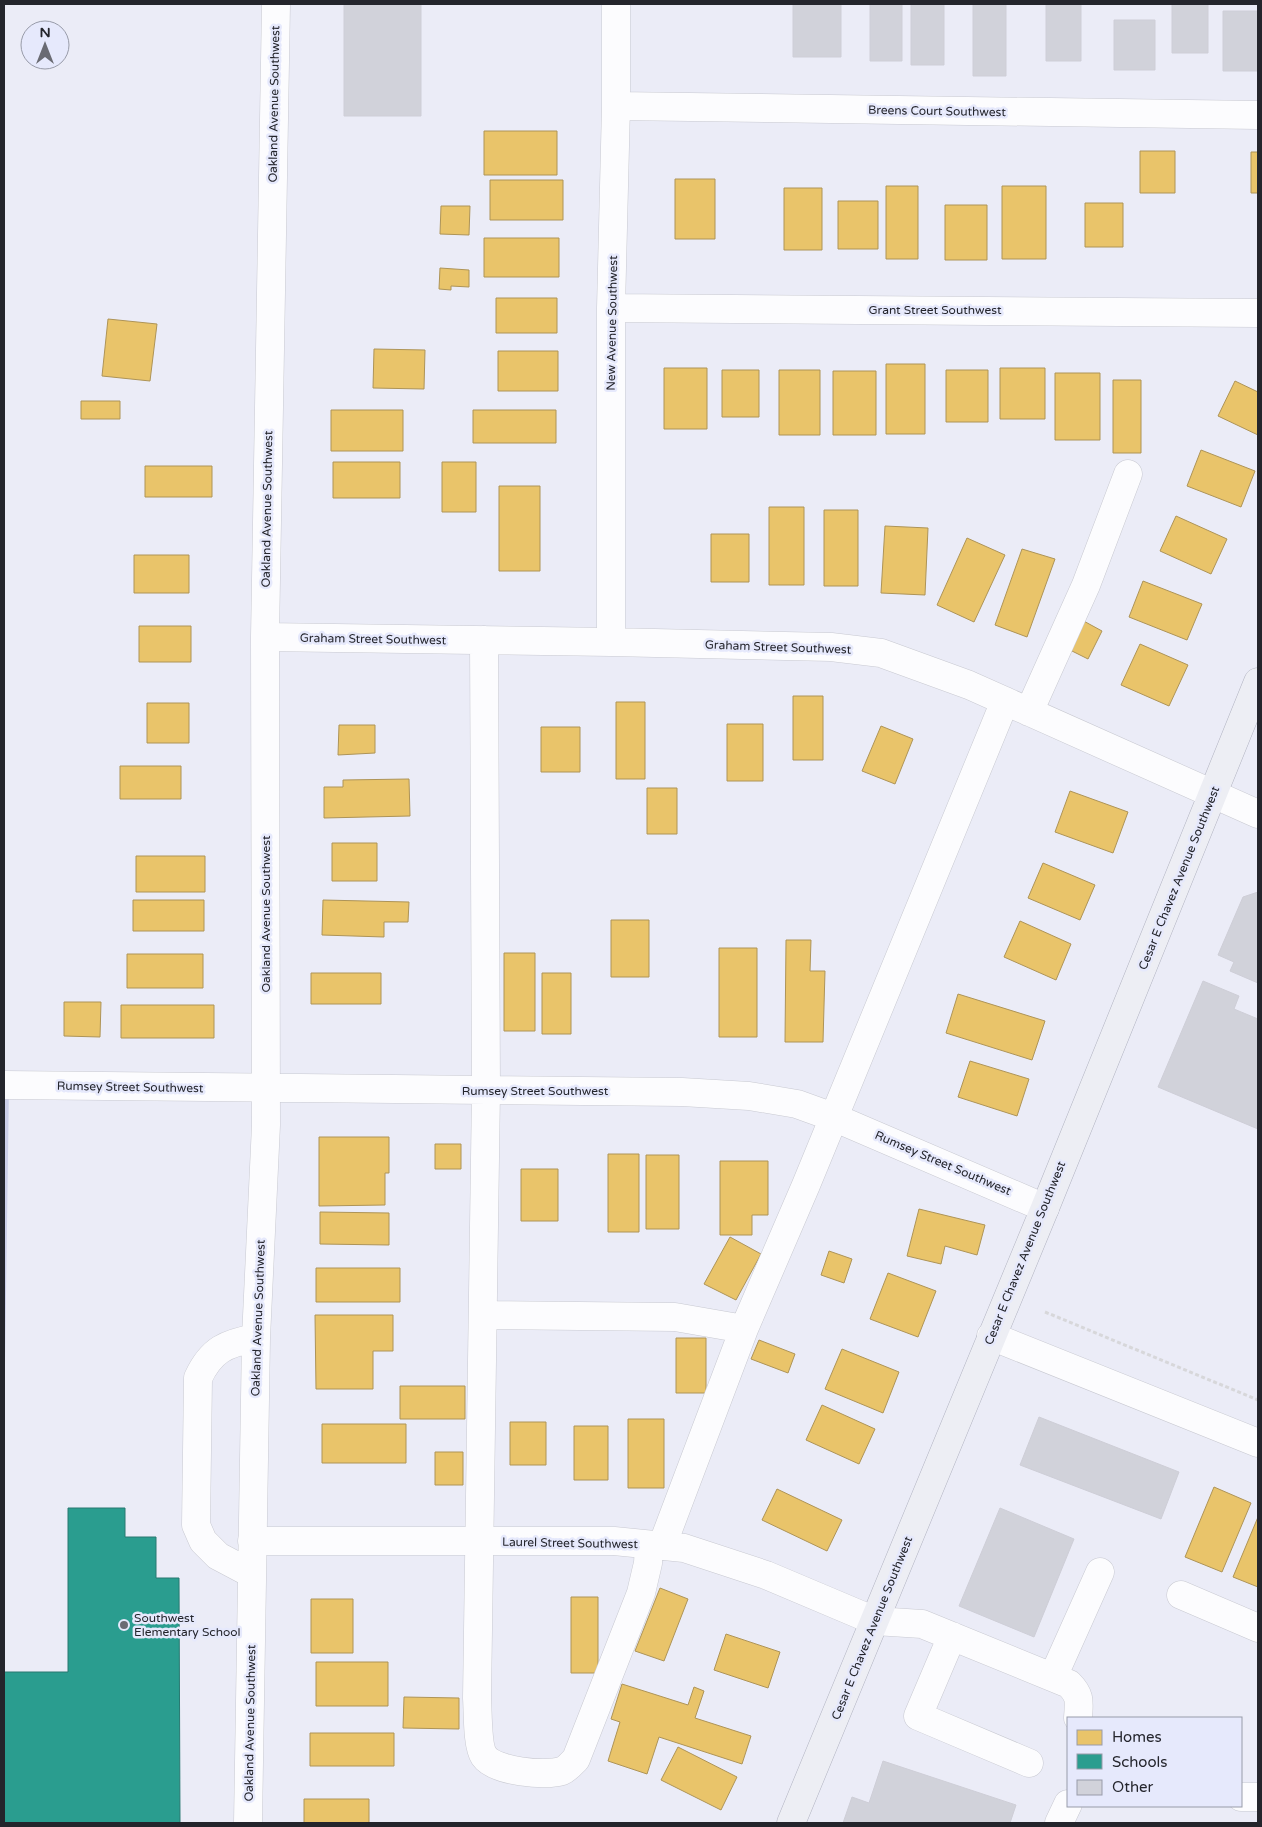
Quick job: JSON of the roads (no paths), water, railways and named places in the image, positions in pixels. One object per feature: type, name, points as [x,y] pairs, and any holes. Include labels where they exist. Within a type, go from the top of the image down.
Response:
[{"type":"main road","name":"Cesar E Chavez Avenue Southwest","points":[[791,1823],[991,1336],[1046,1208],[1258,682]]},
{"type":"street","name":"Oakland Avenue Southwest","points":[[248,1823],[256,1338],[266,1125],[264,637],[276,4]]},
{"type":"street","name":"New Avenue Southwest","points":[[611,642],[611,308],[616,106],[616,4]]},
{"type":"street","name":"Breens Court Southwest","points":[[616,106],[1258,115]]},
{"type":"street","name":"Grant Street Southwest","points":[[611,308],[1258,313]]},
{"type":"street","points":[[484,640],[486,1091],[477,1698],[479,1738],[484,1756],[494,1763],[514,1770],[538,1773],[564,1770],[576,1758],[641,1593],[648,1563],[833,1117],[1017,706],[1086,585],[1128,474]]},
{"type":"street","name":"Graham Street Southwest","points":[[264,637],[831,647],[881,653],[969,685],[1258,814]]},
{"type":"street","name":"Rumsey Street Southwest","points":[[4,1085],[682,1092],[749,1096],[798,1104],[833,1117],[1046,1208]]},
{"type":"street","points":[[483,1314],[675,1317],[744,1328]]},
{"type":"street","points":[[991,1336],[1258,1443]]},
{"type":"street","points":[[252,1574],[218,1556],[203,1542],[196,1525],[198,1378],[205,1363],[217,1351],[236,1342],[256,1338]]},
{"type":"street","name":"Laurel Street Southwest","points":[[252,1541],[614,1542],[684,1548],[766,1575],[875,1621],[922,1624],[1053,1677],[1069,1684],[1077,1692],[1079,1700],[1078,1717]]},
{"type":"street","points":[[1053,1677],[1100,1572]]},
{"type":"street","points":[[1181,1596],[1258,1628]]},
{"type":"street","points":[[952,1636],[918,1716],[1029,1763]]},
{"type":"street","points":[[1242,1797],[1258,1797]]},
{"type":"street","points":[[1059,1823],[1067,1806]]},
{"type":"place","name":"Southwest Elementary School","points":[[124,1625]]}]
